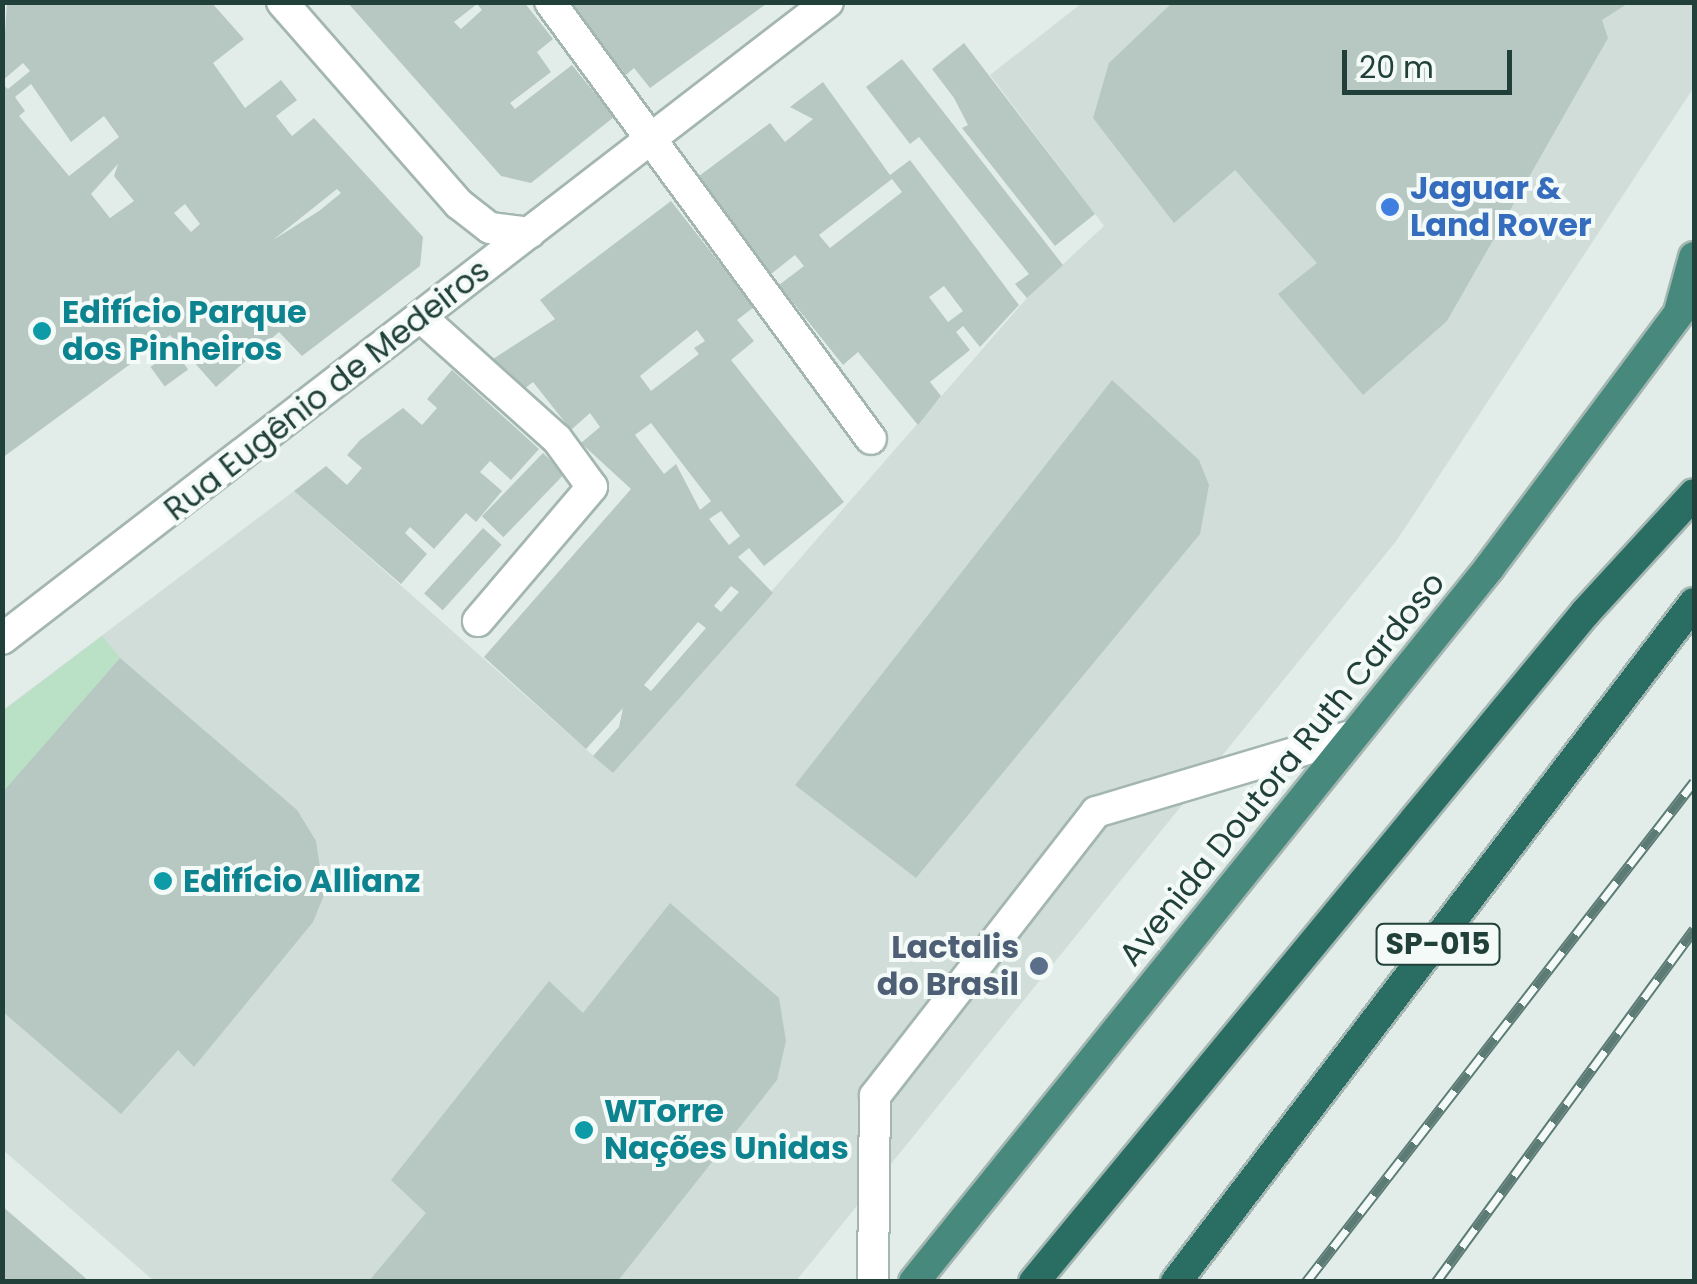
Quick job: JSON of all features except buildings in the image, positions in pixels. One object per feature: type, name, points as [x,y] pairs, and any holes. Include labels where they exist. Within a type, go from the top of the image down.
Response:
[{"type":"highway","points":[[1686,306],[1694,257]]},
{"type":"highway","name":"Avenida Doutora Ruth Cardoso","points":[[914,1282],[1354,736],[1686,306]]},
{"type":"highway","points":[[1034,1282],[1586,613],[1694,494]]},
{"type":"highway","name":"SP-015","points":[[1176,1282],[1694,603]]},
{"type":"street","points":[[282,2],[459,204],[490,228],[530,233]]},
{"type":"street","points":[[550,2],[872,439]]},
{"type":"street","name":"Rua Eugênio de Medeiros","points":[[2,639],[530,233],[654,144],[828,2]]},
{"type":"street","points":[[422,318],[557,439],[592,487],[478,621]]},
{"type":"street","points":[[873,1282],[875,1096],[1096,812],[1354,736]]},
{"type":"shaded area","points":[[1082,3],[1694,3],[1694,87],[1397,540],[796,1281],[154,1281],[3,1150],[3,710],[294,491],[613,773],[1027,298],[1104,226],[990,75]]},
{"type":"green space","points":[[102,636],[120,658],[3,793],[3,711]]},
{"type":"railway","points":[[1306,1282],[1694,782]]},
{"type":"railway","points":[[1436,1282],[1694,929]]},
{"type":"place","name":"Jaguar & Land Rover","points":[[1390,207]]},
{"type":"place","name":"Edifício Parque dos Pinheiros","points":[[42,331]]},
{"type":"place","name":"Edifício Allianz","points":[[163,881]]},
{"type":"place","name":"Lactalis do Brasil","points":[[1039,966]]},
{"type":"place","name":"WTorre Nações Unidas","points":[[584,1130]]}]
